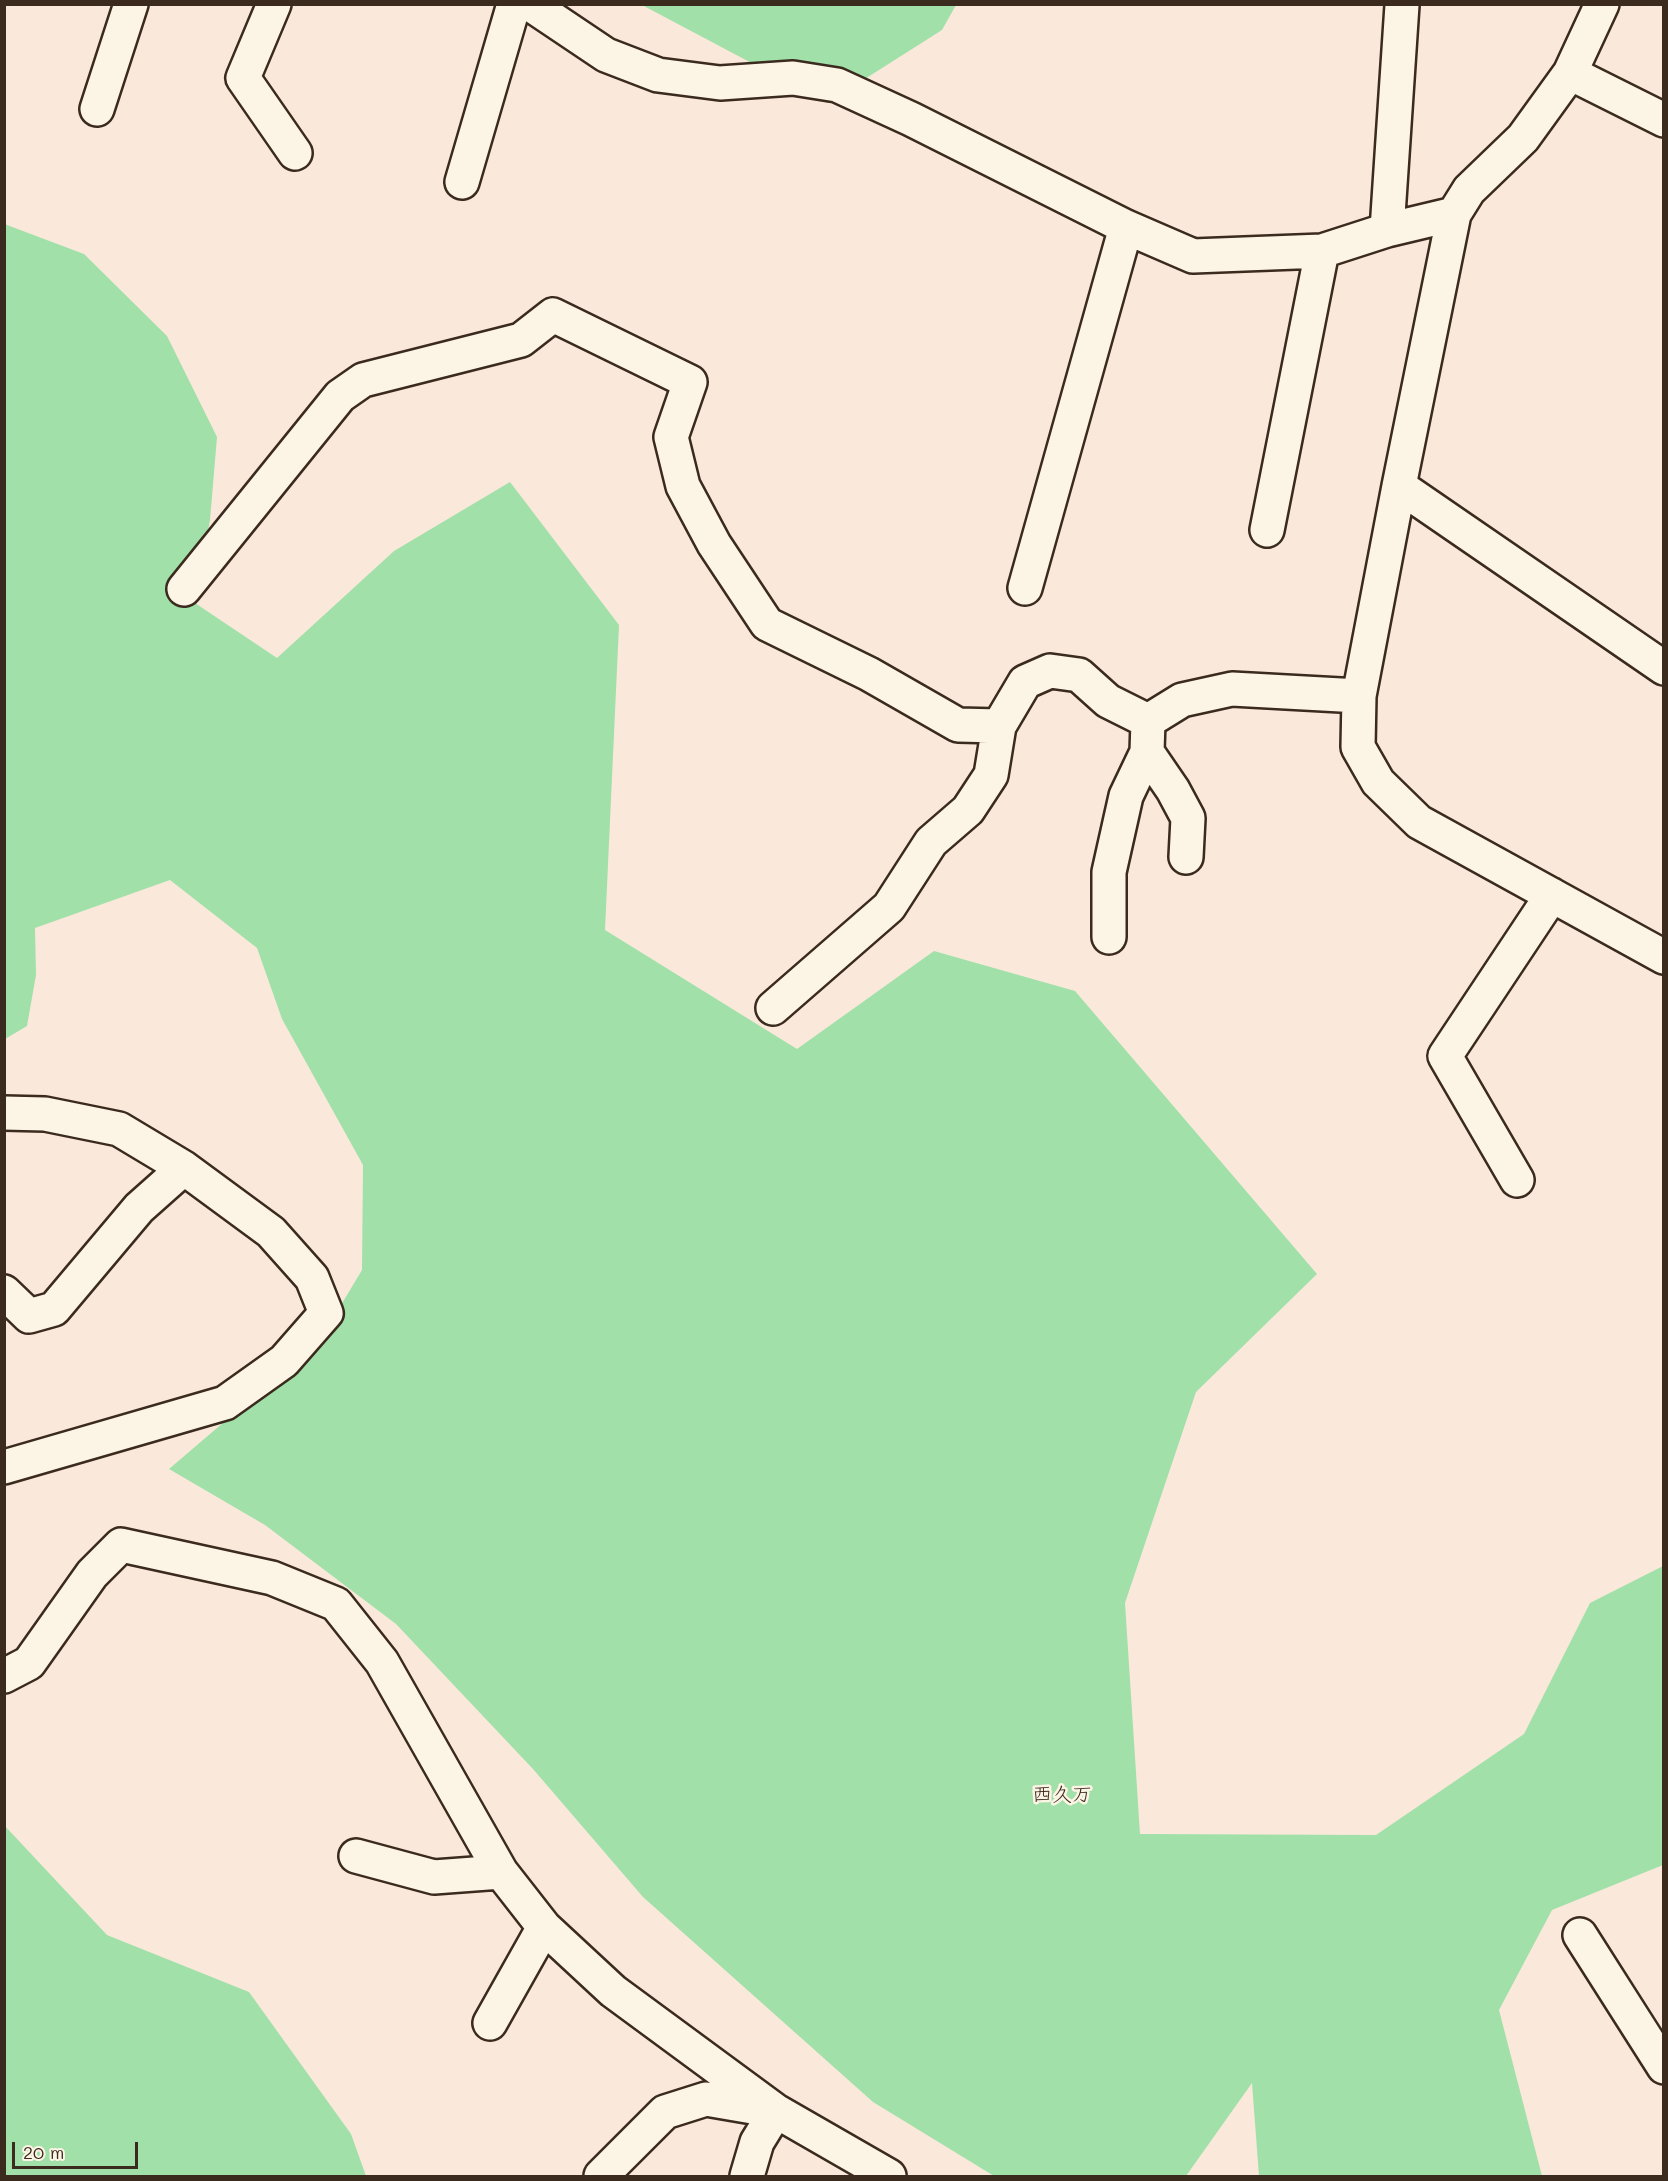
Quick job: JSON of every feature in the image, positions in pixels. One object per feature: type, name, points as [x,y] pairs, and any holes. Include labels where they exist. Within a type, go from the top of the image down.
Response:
[{"type":"street","points":[[97,109],[131,4]]},
{"type":"street","points":[[274,4],[243,78],[295,153]]},
{"type":"street","points":[[462,182],[514,4]]},
{"type":"street","points":[[530,4],[606,55],[658,75],[720,83],[793,78],[837,85],[911,119],[1126,227],[1194,256],[1322,251],[1387,230],[1454,214]]},
{"type":"street","points":[[1602,4],[1570,73],[1523,138],[1469,190],[1454,214],[1359,696],[1358,747],[1378,782],[1419,822],[1664,957]]},
{"type":"street","points":[[1387,230],[1402,5]]},
{"type":"street","points":[[1570,73],[1664,120]]},
{"type":"street","points":[[1025,588],[1126,227]]},
{"type":"street","points":[[1267,530],[1322,251]]},
{"type":"street","points":[[184,590],[340,396],[363,380],[521,340],[553,315],[690,382],[672,437],[683,486],[714,544],[767,624],[869,674],[958,725],[999,726]]},
{"type":"street","points":[[1399,486],[1664,668]]},
{"type":"street","points":[[773,1008],[889,907],[931,842],[968,810],[991,775],[999,726],[1025,682],[1050,671],[1079,675],[1147,737],[1188,818],[1186,857]]},
{"type":"street","points":[[1109,938],[1108,872],[1126,796],[1147,737],[1182,700],[1232,689],[1359,696]]},
{"type":"street","points":[[1517,1180],[1445,1056],[1552,895]]},
{"type":"street","points":[[4,1113],[45,1114],[119,1129],[184,1168],[271,1232],[312,1278],[326,1313],[284,1361],[225,1403],[4,1467]]},
{"type":"street","points":[[4,1292],[29,1316],[54,1309],[139,1208],[184,1168]]},
{"type":"street","points":[[4,1676],[29,1663],[92,1574],[121,1545],[272,1578],[336,1604],[382,1662],[501,1872],[544,1928],[613,1991],[776,2110],[889,2176]]},
{"type":"street","points":[[356,1856],[434,1877],[501,1872]]},
{"type":"street","points":[[490,2023],[544,1928]]},
{"type":"street","points":[[1580,1935],[1664,2067]]},
{"type":"street","points":[[601,2176],[665,2112],[706,2099],[776,2110]]},
{"type":"street","points":[[747,2176],[757,2142],[776,2110]]},
{"type":"green space","points":[[642,5],[956,5],[942,30],[827,103]]},
{"type":"green space","points":[[4,222],[84,254],[167,336],[217,437],[210,520],[195,603],[277,658],[394,551],[510,482],[619,625],[605,930],[797,1049],[934,951],[1075,991],[1317,1274],[1196,1392],[1125,1603],[1140,1834],[1376,1835],[1524,1734],[1590,1603],[1663,1566],[1663,1865],[1552,1910],[1499,2010],[1542,2176],[1259,2176],[1252,2083],[1186,2176],[994,2176],[873,2102],[643,1897],[533,1769],[396,1624],[265,1525],[169,1469],[320,1340],[362,1270],[363,1165],[282,1019],[257,948],[170,880],[35,928],[36,975],[27,1026],[5,1039]]},
{"type":"green space","points":[[4,1825],[107,1935],[249,1992],[351,2134],[366,2176],[5,2176]]},
{"type":"district","name":"西久万","points":[[1062,1795]]}]
